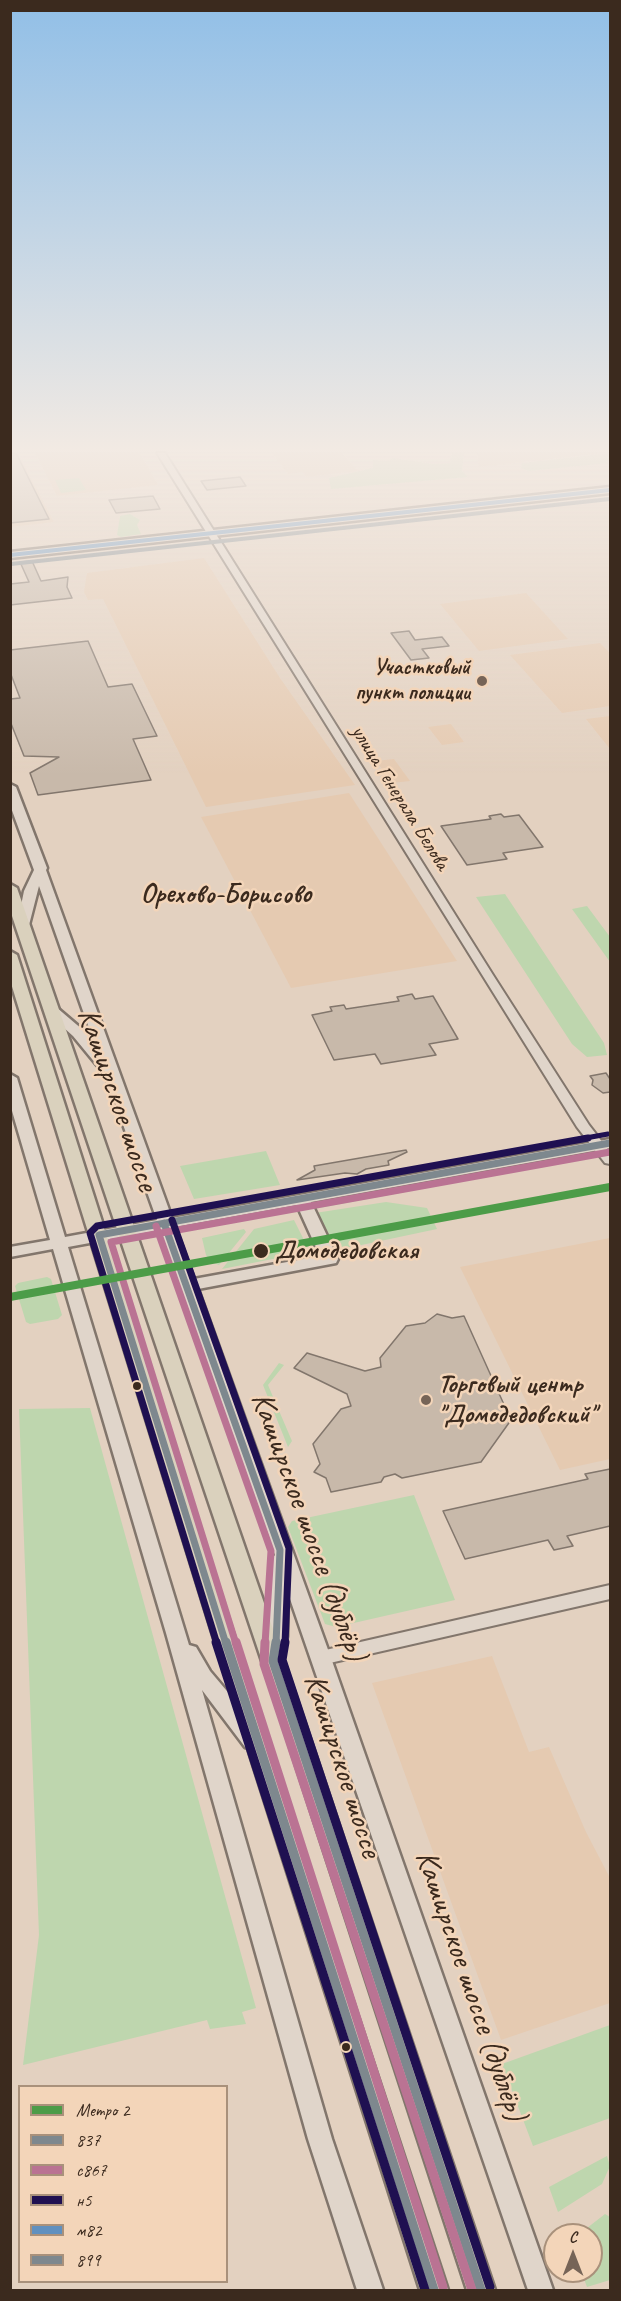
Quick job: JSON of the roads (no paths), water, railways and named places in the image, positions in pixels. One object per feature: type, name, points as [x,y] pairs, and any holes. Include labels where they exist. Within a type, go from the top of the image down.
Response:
[{"type":"main road","name":"Каширское шоссе (дублёр)","points":[[10,787],[41,868],[280,1550],[321,1658],[541,2290]]},
{"type":"main road","points":[[23,925],[30,891],[41,868]]},
{"type":"main road","name":"Каширское шоссе","points":[[10,888],[273,1661],[481,2290]]},
{"type":"main road","name":"Каширское шоссе","points":[[10,955],[261,1755],[434,2290]]},
{"type":"main road","points":[[10,993],[25,1002]]},
{"type":"main road","points":[[51,1010],[78,1033],[113,1076]]},
{"type":"main road","points":[[10,1078],[176,1633],[320,2139],[370,2290]]},
{"type":"main road","points":[[10,1252],[604,1144]]},
{"type":"main road","points":[[187,1286],[330,1259],[301,1198]]},
{"type":"main road","points":[[273,1661],[278,1636],[280,1550]]},
{"type":"main road","points":[[176,1633],[202,1677],[230,1709],[261,1755]]},
{"type":"street","name":"улица Генерала Белова","points":[[227,560],[604,1144],[610,1160]]},
{"type":"street","points":[[321,1658],[610,1592]]},
{"type":"metro line","name":"2","points":[[10,1297],[610,1187]]},
{"type":"place","name":"Участковый пункт полиции","points":[[482,681]]},
{"type":"place","name":"Домодедовская","points":[[261,1251]]},
{"type":"place","name":"Торговый центр \"Домодедовский\"","points":[[426,1400]]},
{"type":"district","name":"Орехово-Борисово","points":[[226,895]]}]
